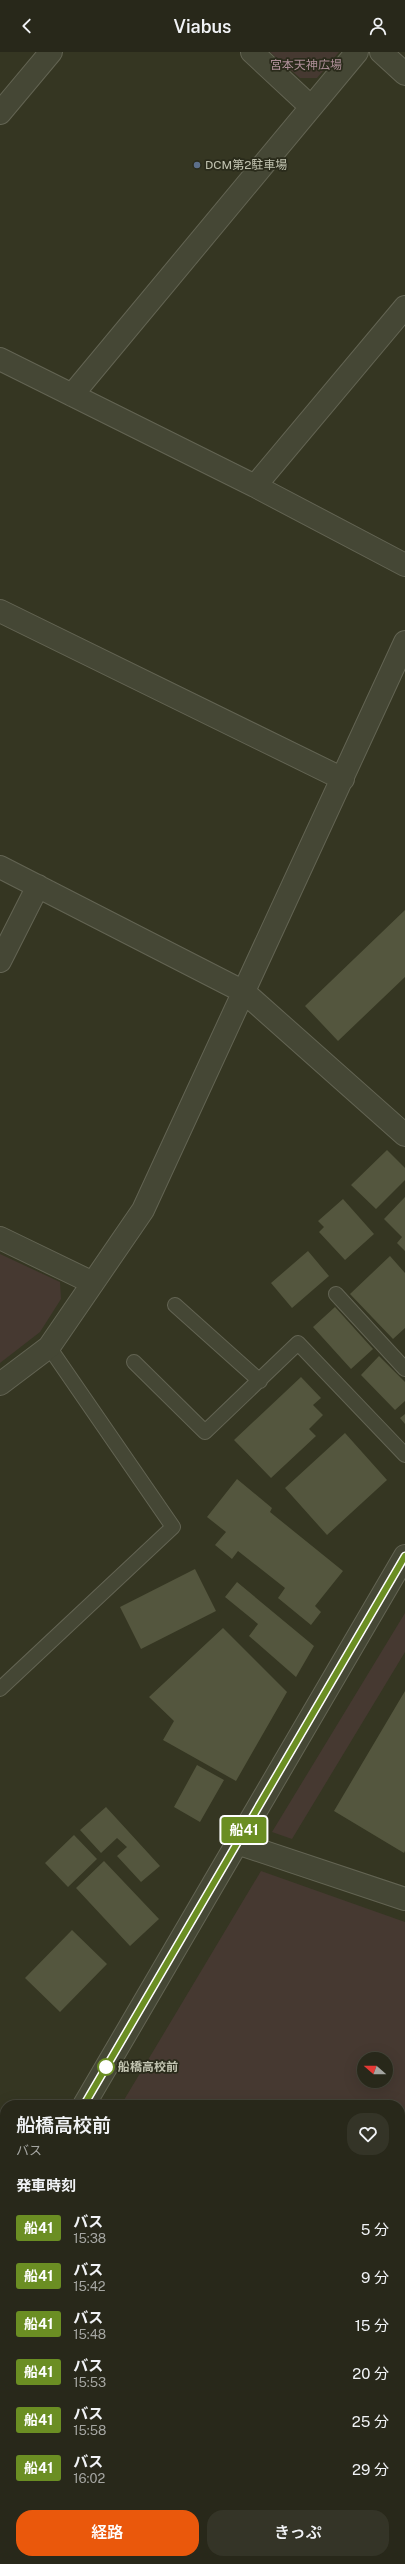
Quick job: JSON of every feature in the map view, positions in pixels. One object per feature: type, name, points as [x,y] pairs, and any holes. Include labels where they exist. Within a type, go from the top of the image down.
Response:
[{"type":"street","points":[[0,113],[51,52]]},
{"type":"street","points":[[252,52],[310,106]]},
{"type":"street","points":[[72,395],[310,106],[357,52]]},
{"type":"street","points":[[381,52],[405,74]]},
{"type":"street","points":[[255,486],[405,307]]},
{"type":"street","points":[[0,359],[255,486],[405,564]]},
{"type":"street","points":[[0,611],[343,779]]},
{"type":"street","points":[[0,1384],[49,1346],[143,1210],[405,642]]},
{"type":"street","points":[[0,867],[244,992],[405,1135]]},
{"type":"street","points":[[0,961],[38,886]]},
{"type":"street","points":[[0,1238],[93,1283]]},
{"type":"street","points":[[87,2100],[405,1556]]},
{"type":"street","points":[[237,1843],[405,1898]]},
{"type":"lane","points":[[336,1294],[405,1369]]},
{"type":"lane","points":[[175,1305],[260,1381]]},
{"type":"lane","points":[[134,1362],[205,1432],[298,1343],[405,1455]]},
{"type":"lane","points":[[0,1689],[173,1527],[49,1346]]},
{"type":"green space","name":"宮本天神広場","points":[[270,52],[339,52],[317,78],[300,78]]},
{"type":"green space","points":[[0,1254],[60,1282],[61,1299],[40,1332],[0,1363]]},
{"type":"green space","points":[[405,1613],[405,1652],[292,1839],[272,1832]]},
{"type":"green space","points":[[261,1871],[405,1922],[405,2100],[124,2100]]},
{"type":"building","points":[[405,910],[405,977],[338,1041],[305,1006]]},
{"type":"building","points":[[387,1150],[405,1168],[405,1180],[376,1209],[351,1185]]},
{"type":"building","points":[[405,1197],[405,1251],[397,1243],[402,1237],[384,1219]]},
{"type":"building","points":[[343,1199],[374,1234],[345,1260],[319,1232],[324,1227],[318,1221]]},
{"type":"building","points":[[308,1251],[329,1276],[292,1308],[271,1283]]},
{"type":"building","points":[[390,1256],[405,1273],[405,1328],[393,1339],[350,1294]]},
{"type":"building","points":[[335,1307],[373,1349],[351,1369],[313,1327]]},
{"type":"building","points":[[379,1356],[405,1382],[405,1401],[395,1410],[361,1375]]},
{"type":"building","points":[[301,1377],[321,1398],[313,1405],[323,1415],[309,1429],[316,1436],[271,1478],[234,1440]]},
{"type":"building","points":[[405,1414],[405,1424],[400,1418]]},
{"type":"building","points":[[345,1433],[387,1480],[327,1535],[285,1488]]},
{"type":"building","points":[[237,1479],[272,1508],[270,1512],[343,1571],[315,1606],[321,1612],[311,1625],[278,1598],[285,1588],[238,1551],[232,1559],[215,1545],[226,1532],[207,1517]]},
{"type":"building","points":[[195,1569],[216,1611],[141,1649],[120,1607]]},
{"type":"building","points":[[237,1582],[314,1646],[296,1677],[249,1636],[258,1624],[225,1597]]},
{"type":"building","points":[[223,1628],[287,1692],[236,1781],[163,1740],[174,1721],[149,1697]]},
{"type":"building","points":[[405,1691],[405,1851],[404,1853],[334,1811]]},
{"type":"building","points":[[197,1765],[224,1780],[200,1822],[174,1807]]},
{"type":"building","points":[[106,1807],[160,1866],[141,1882],[117,1856],[127,1847],[117,1838],[101,1853],[80,1830]]},
{"type":"building","points":[[74,1835],[97,1859],[68,1887],[45,1863]]},
{"type":"building","points":[[104,1861],[159,1919],[130,1946],[76,1888]]},
{"type":"building","points":[[72,1930],[107,1964],[60,2012],[25,1978]]},
{"type":"bus line","name":"船41","points":[[87,2100],[405,1556]]},
{"type":"place","name":"DCM第2駐車場","points":[[197,165]]},
{"type":"place","name":"船橋高校前","points":[[106,2067]]}]
